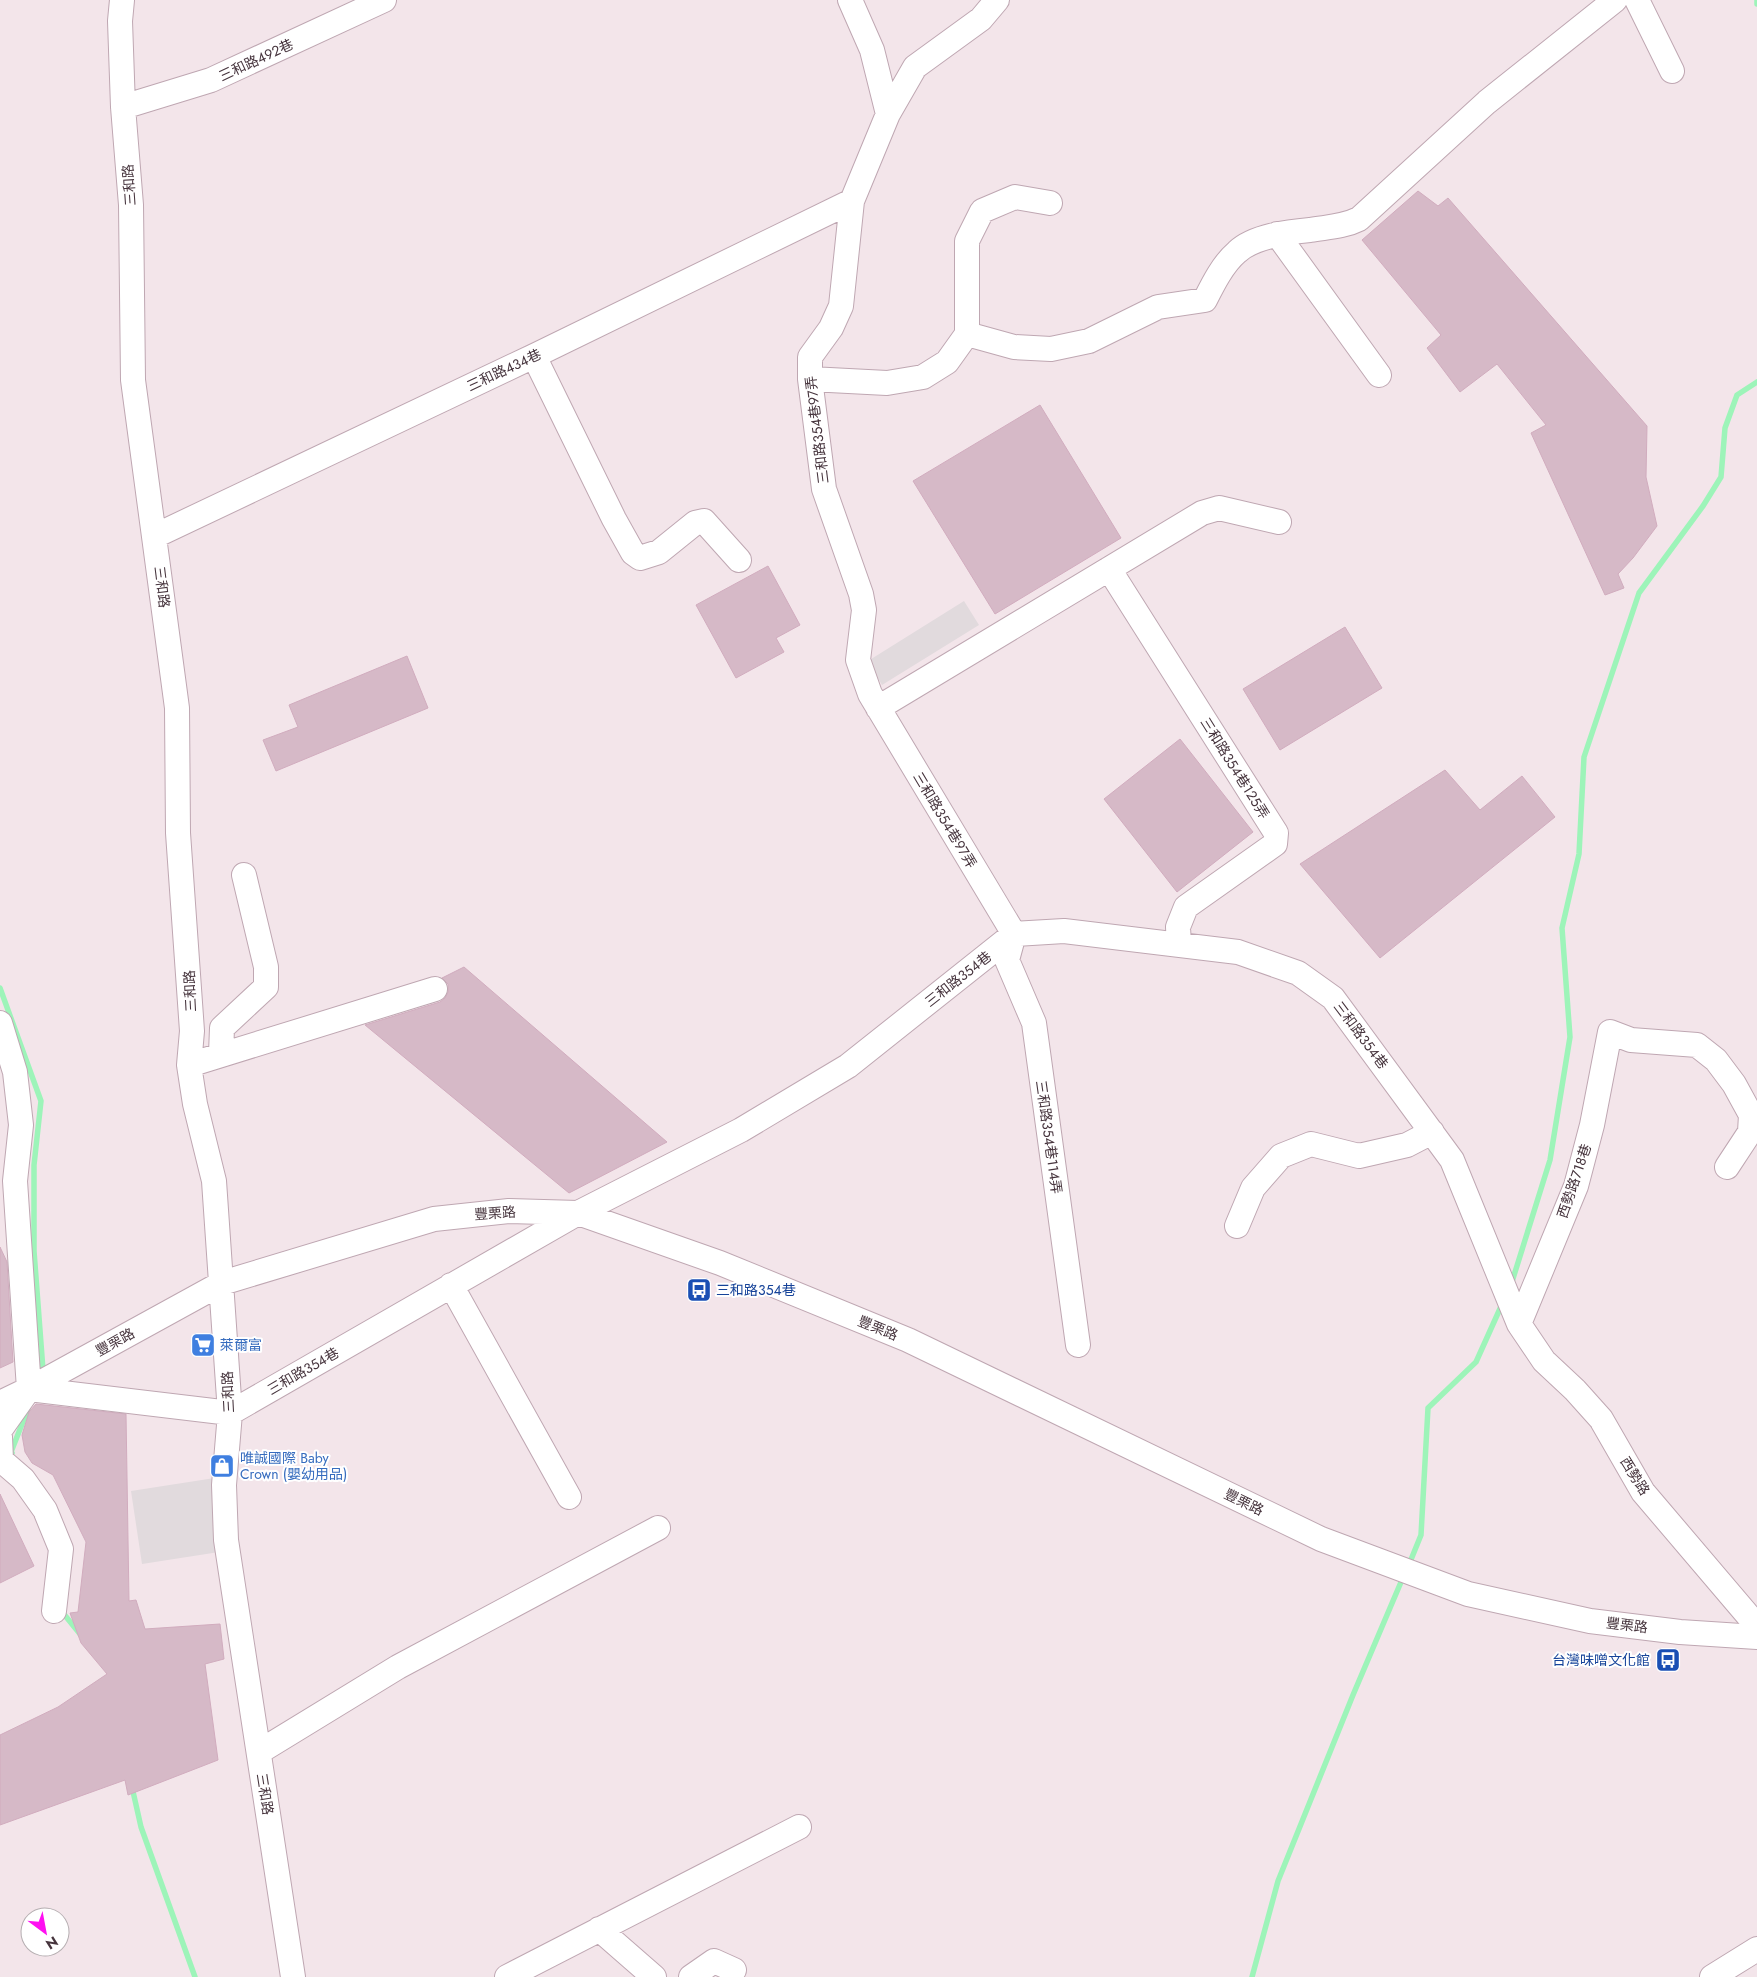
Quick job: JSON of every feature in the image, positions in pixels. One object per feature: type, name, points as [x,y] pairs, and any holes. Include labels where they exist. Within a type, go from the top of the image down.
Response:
[{"type":"street","name":"三和路","points":[[122,0],[120,21],[123,107],[131,204],[133,380],[177,708],[178,833],[192,1031],[189,1065],[195,1104],[214,1181],[230,1414],[224,1485],[226,1540],[293,1977]]},
{"type":"street","name":"三和路492巷","points":[[123,107],[211,80],[384,0]]},
{"type":"street","points":[[850,0],[872,50],[888,114]]},
{"type":"street","name":"三和路354巷97弄","points":[[997,0],[981,19],[914,68],[888,114],[852,201],[841,306],[830,328],[810,357],[810,378],[824,489],[861,594],[864,610],[858,660],[870,694],[1014,934]]},
{"type":"street","points":[[967,334],[1014,346],[1051,349],[1089,341],[1158,306],[1205,300],[1215,280],[1237,251],[1258,240],[1277,234],[1346,225],[1359,219],[1487,102],[1615,0]]},
{"type":"street","points":[[1637,0],[1672,71]]},
{"type":"street","points":[[810,378],[887,383],[923,377],[947,362],[967,334],[967,241],[982,211],[1015,197],[1050,204]]},
{"type":"street","name":"三和路434巷","points":[[155,536],[534,356],[852,201]]},
{"type":"street","points":[[1277,234],[1379,375]]},
{"type":"street","points":[[534,356],[614,519],[633,553],[640,558],[659,552],[695,523],[704,521],[739,560]]},
{"type":"street","points":[[878,708],[1202,513],[1219,508],[1279,522]]},
{"type":"street","name":"三和路354巷125弄","points":[[1109,569],[1276,833],[1275,844],[1186,907],[1178,928],[1179,945]]},
{"type":"street","points":[[221,1054],[222,1028],[266,987],[266,968],[244,875]]},
{"type":"street","name":"三和路354巷","points":[[230,1414],[578,1213],[741,1130],[848,1066],[1014,934],[1064,931],[1238,952],[1298,973],[1333,998],[1452,1160],[1519,1324]]},
{"type":"street","name":"三和路354巷114弄","points":[[1014,934],[1007,960],[1034,1023],[1078,1345]]},
{"type":"street","points":[[189,1065],[434,989]]},
{"type":"street","points":[[0,1023],[15,1072],[20,1125],[15,1181],[30,1389],[0,1430]]},
{"type":"street","name":"西勢路718巷","points":[[1519,1324],[1576,1186],[1592,1125],[1610,1032],[1631,1040],[1697,1045],[1716,1060],[1734,1084],[1751,1115],[1750,1132],[1727,1167]]},
{"type":"street","points":[[1237,1226],[1253,1188],[1281,1156],[1311,1144],[1359,1156],[1407,1145],[1432,1132]]},
{"type":"street","name":"豐栗路","points":[[0,1404],[222,1283],[434,1219],[509,1211],[578,1213],[720,1263],[908,1340],[1321,1539],[1468,1594],[1590,1621],[1680,1632],[1757,1637]]},
{"type":"street","points":[[451,1285],[569,1497]]},
{"type":"street","name":"西勢路","points":[[1519,1324],[1544,1362],[1576,1390],[1601,1419],[1643,1492],[1757,1626]]},
{"type":"street","points":[[30,1389],[230,1414]]},
{"type":"street","points":[[0,1437],[2,1460],[23,1479],[45,1510],[61,1548],[54,1611]]},
{"type":"street","points":[[259,1752],[398,1667],[658,1528]]},
{"type":"street","points":[[507,1977],[798,1826]]},
{"type":"street","points":[[599,1928],[654,1977]]},
{"type":"street","points":[[1712,1977],[1757,1949]]},
{"type":"street","points":[[691,1977],[714,1961],[734,1970]]},
{"type":"shaded area","points":[[964,601],[979,625],[882,685],[868,661]]},
{"type":"shaded area","points":[[221,1477],[232,1550],[142,1564],[131,1491]]},
{"type":"building","points":[[1418,191],[1438,206],[1448,198],[1647,426],[1646,477],[1657,526],[1633,558],[1618,574],[1624,588],[1605,595],[1531,433],[1546,425],[1497,364],[1460,392],[1427,348],[1441,335],[1362,240]]},
{"type":"building","points":[[1040,405],[1121,538],[995,614],[913,481]]},
{"type":"building","points":[[768,566],[800,625],[776,638],[784,652],[736,678],[696,605]]},
{"type":"building","points":[[1345,627],[1382,688],[1280,750],[1243,689]]},
{"type":"building","points":[[407,656],[428,708],[276,771],[263,740],[298,727],[289,705]]},
{"type":"building","points":[[1180,739],[1253,832],[1177,892],[1104,799]]},
{"type":"building","points":[[1445,770],[1480,810],[1522,776],[1555,817],[1380,958],[1300,864]]},
{"type":"building","points":[[464,967],[667,1142],[569,1193],[365,1025],[440,1002],[448,992],[448,984],[442,978]]},
{"type":"building","points":[[0,1247],[7,1262],[13,1362],[0,1368]]},
{"type":"building","points":[[36,1404],[126,1414],[129,1601],[136,1600],[145,1629],[220,1624],[224,1659],[205,1664],[218,1760],[128,1795],[125,1780],[0,1825],[0,1735],[58,1707],[107,1674],[81,1643],[70,1613],[78,1612],[86,1542],[53,1475],[32,1463],[25,1452],[22,1435],[29,1412]]},
{"type":"building","points":[[0,1494],[34,1566],[0,1583]]},
{"type":"waterway","points":[[1511,1285],[1550,1160],[1570,1037],[1562,928],[1579,854],[1584,757],[1639,593],[1703,506],[1721,477],[1725,428],[1737,395],[1757,382]]},
{"type":"waterway","points":[[0,988],[41,1101],[34,1165],[34,1251],[43,1370],[41,1375]]},
{"type":"waterway","points":[[1408,1567],[1421,1535],[1428,1408],[1476,1362],[1503,1302]]},
{"type":"waterway","points":[[12,1453],[28,1409]]},
{"type":"waterway","points":[[1252,1977],[1278,1881],[1404,1575]]},
{"type":"waterway","points":[[64,1609],[63,1613],[80,1634]]},
{"type":"waterway","points":[[132,1787],[141,1827],[195,1977]]},
{"type":"place","name":"三和路354巷","points":[[699,1290]]},
{"type":"place","name":"萊爾富","points":[[203,1345]]},
{"type":"place","name":"唯誠國際 Baby Crown (嬰幼用品)","points":[[222,1466]]},
{"type":"place","name":"台灣味噌文化館","points":[[1668,1660]]}]
